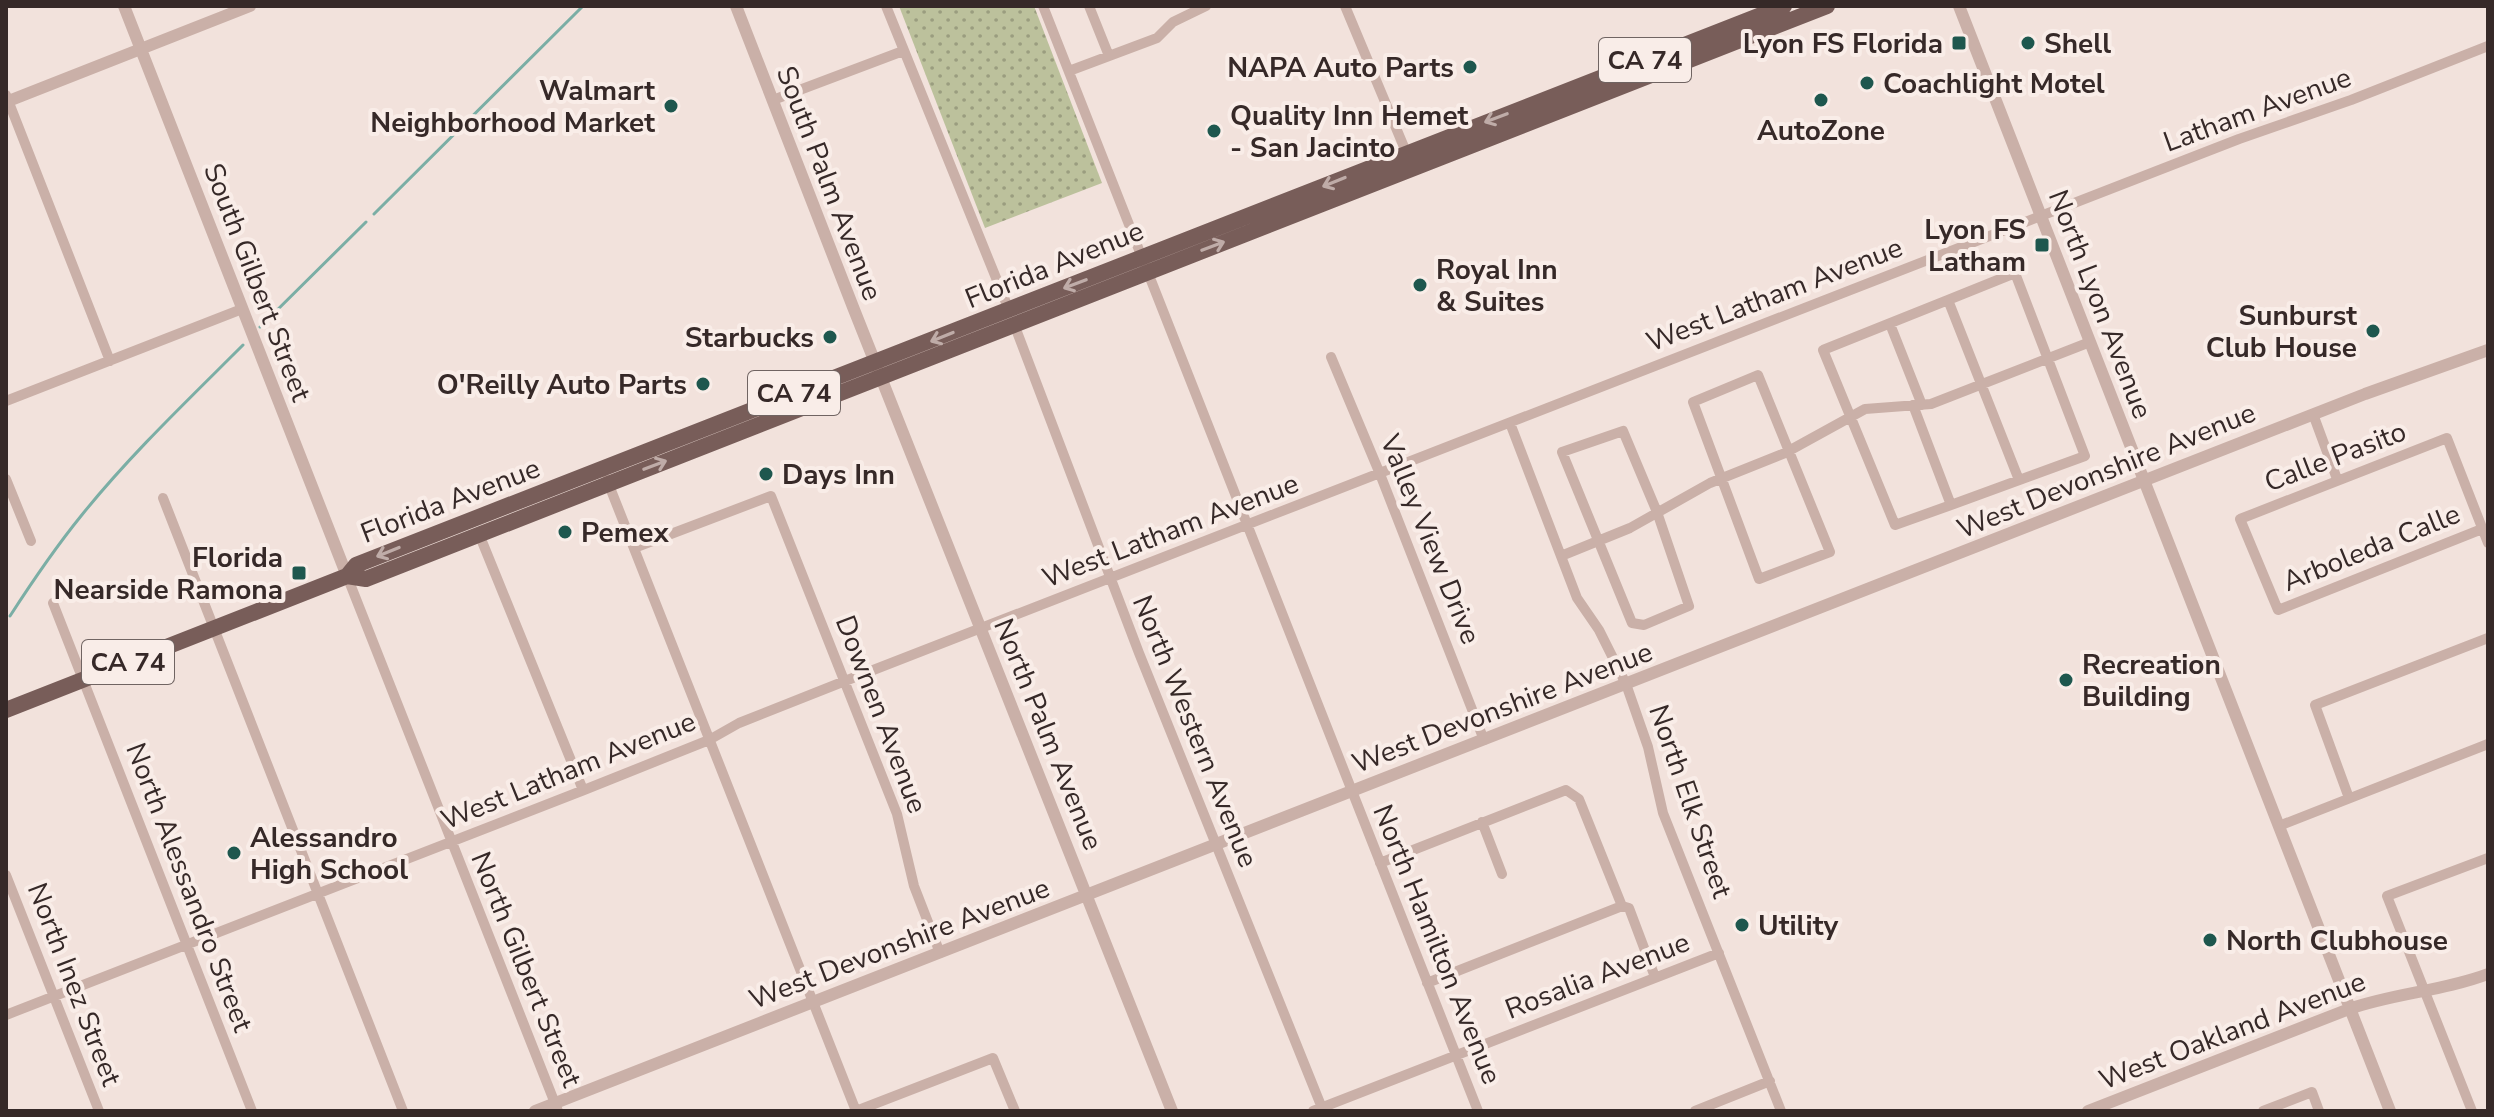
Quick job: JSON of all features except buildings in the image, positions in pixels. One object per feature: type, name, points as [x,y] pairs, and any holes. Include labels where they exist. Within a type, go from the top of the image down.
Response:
[{"type":"main road","name":"Florida Avenue","points":[[347,576],[366,579],[479,534],[605,476],[1410,161],[1784,6]]},
{"type":"main road","name":"Florida Avenue","points":[[1410,161],[1589,100],[1827,6]]},
{"type":"main road","points":[[1589,100],[1587,93],[1596,88],[1688,50],[1722,30]]},
{"type":"main road","name":"Florida Avenue","points":[[6,710],[347,576],[358,564],[542,492],[605,476],[768,421],[877,369]]},
{"type":"main road","points":[[479,534],[479,525],[527,505],[542,492]]},
{"type":"street","name":"South Gilbert Street","points":[[124,6],[347,576]]},
{"type":"street","points":[[110,361],[7,99],[250,6]]},
{"type":"street","name":"South Palm Avenue","points":[[736,6],[877,369]]},
{"type":"street","name":"North Western Avenue","points":[[886,6],[1012,317],[1110,579],[1317,1109]]},
{"type":"street","name":"North Hamilton Avenue","points":[[1043,6],[1074,69],[1144,265],[1380,863],[1433,981],[1456,1056],[1478,1111]]},
{"type":"street","points":[[1089,6],[1109,56]]},
{"type":"street","points":[[1074,69],[1157,38],[1173,22],[1206,6]]},
{"type":"street","points":[[1345,6],[1410,161]]},
{"type":"street","name":"North Lyon Avenue","points":[[1959,6],[2390,1111]]},
{"type":"street","name":"Latham Avenue","points":[[2041,216],[2488,46]]},
{"type":"street","points":[[773,100],[903,51]]},
{"type":"street","name":"West Latham Avenue","points":[[6,1015],[452,843],[709,740],[739,723],[845,681],[2041,216]]},
{"type":"street","points":[[2015,273],[2085,456],[1895,525],[1823,350],[1948,300],[2015,273]]},
{"type":"street","points":[[1948,300],[2019,480]]},
{"type":"street","points":[[6,401],[242,309]]},
{"type":"street","points":[[1890,324],[1951,505]]},
{"type":"street","points":[[1561,556],[1630,528],[1722,479],[1790,450],[1865,409],[1931,404],[2090,342]]},
{"type":"street","name":"West Devonshire Avenue","points":[[535,1111],[556,1107],[813,1001],[2313,414],[2488,350]]},
{"type":"street","name":"Valley View Drive","points":[[1331,357],[1484,740]]},
{"type":"street","name":"North Palm Avenue","points":[[877,369],[1172,1111]]},
{"type":"street","points":[[1758,375],[1830,552],[1759,579],[1722,479],[1693,402],[1758,375]]},
{"type":"street","points":[[2313,414],[2337,479]]},
{"type":"street","name":"North Elk Street","points":[[1510,423],[1577,598],[1599,630],[1626,684],[1648,747],[1663,813],[1781,1111]]},
{"type":"street","points":[[1623,431],[1657,512],[1689,606],[1644,625],[1632,623],[1598,541],[1562,452],[1623,431]]},
{"type":"street","name":"Calle Pasito","points":[[2278,610],[2240,519],[2337,479],[2447,438],[2482,529]]},
{"type":"street","points":[[605,476],[856,1111],[993,1058],[1015,1111]]},
{"type":"street","points":[[6,479],[31,541]]},
{"type":"street","name":"Downen Avenue","points":[[634,548],[771,496],[897,814],[914,886],[940,953]]},
{"type":"street","points":[[163,498],[403,1111]]},
{"type":"street","points":[[2482,529],[2488,543]]},
{"type":"street","name":"Arboleda Calle","points":[[2278,610],[2482,529]]},
{"type":"street","points":[[479,534],[583,790]]},
{"type":"street","name":"North Gilbert Street","points":[[347,576],[556,1107]]},
{"type":"street","name":"North Alessandro Street","points":[[53,603],[252,1111]]},
{"type":"street","points":[[2349,798],[2315,705],[2488,638]]},
{"type":"street","points":[[2279,826],[2488,744]]},
{"type":"street","points":[[1380,863],[1566,790],[1579,799],[1622,906]]},
{"type":"street","points":[[1482,822],[1502,874]]},
{"type":"street","points":[[2472,1111],[2387,896],[2488,858]]},
{"type":"street","name":"North Inez Street","points":[[6,875],[99,1111]]},
{"type":"street","points":[[1433,981],[1622,906],[1629,908],[1655,977]]},
{"type":"street","name":"Rosalia Avenue","points":[[1317,1109],[1719,953]]},
{"type":"street","name":"West Oakland Avenue","points":[[2088,1111],[2374,1000],[2443,988],[2488,974]]},
{"type":"street","points":[[1695,1111],[1770,1081]]},
{"type":"street","points":[[2263,1111],[2312,1092],[2319,1111]]},
{"type":"green space","points":[[899,6],[1034,6],[1102,183],[985,228]]},
{"type":"waterway","points":[[374,214],[583,6]]},
{"type":"waterway","points":[[260,327],[366,222]]},
{"type":"waterway","points":[[10,616],[71,528],[100,493],[243,345]]},
{"type":"place","name":"Lyon FS Florida","points":[[1959,43]]},
{"type":"place","name":"Shell","points":[[2028,43]]},
{"type":"place","name":"NAPA Auto Parts","points":[[1470,67]]},
{"type":"place","name":"Coachlight Motel","points":[[1867,83]]},
{"type":"place","name":"AutoZone","points":[[1821,100]]},
{"type":"place","name":"Walmart Neighborhood Market","points":[[671,106]]},
{"type":"place","name":"Quality Inn Hemet - San Jacinto","points":[[1214,131]]},
{"type":"place","name":"Lyon FS Latham","points":[[2042,245]]},
{"type":"place","name":"Royal Inn & Suites","points":[[1420,285]]},
{"type":"place","name":"Sunburst Club House","points":[[2373,331]]},
{"type":"place","name":"Starbucks","points":[[830,337]]},
{"type":"place","name":"O'Reilly Auto Parts","points":[[703,384]]},
{"type":"place","name":"Days Inn","points":[[766,474]]},
{"type":"place","name":"Pemex","points":[[565,532]]},
{"type":"place","name":"Florida Nearside Ramona","points":[[299,573]]},
{"type":"place","name":"Recreation Building","points":[[2066,680]]},
{"type":"place","name":"Alessandro High School","points":[[234,853]]},
{"type":"place","name":"Utility","points":[[1742,925]]},
{"type":"place","name":"North Clubhouse","points":[[2210,940]]}]
